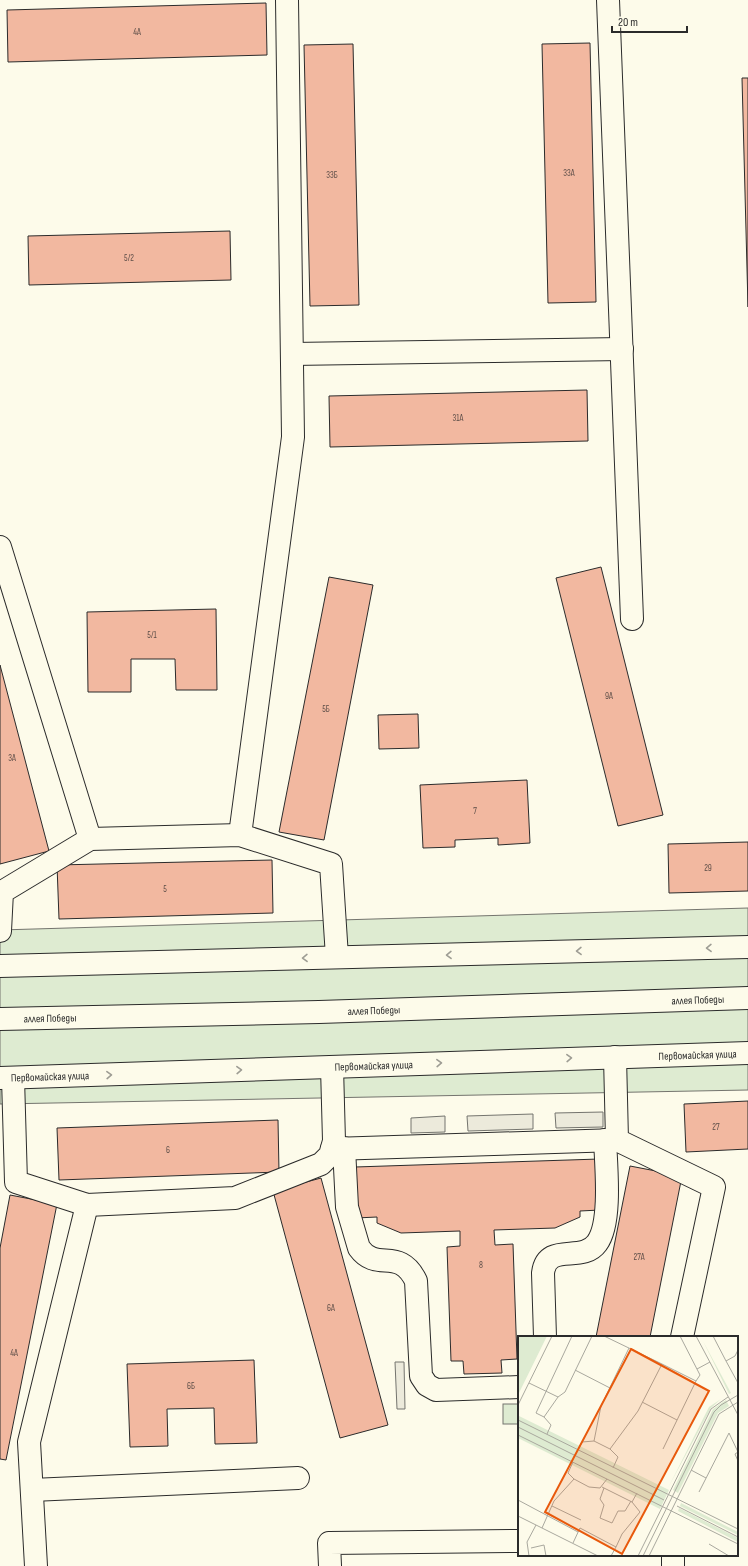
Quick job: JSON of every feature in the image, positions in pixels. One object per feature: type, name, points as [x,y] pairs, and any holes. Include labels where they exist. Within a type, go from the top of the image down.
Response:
[{"type":"street","points":[[240,834],[293,437],[286,0]]},
{"type":"street","points":[[608,0],[632,619]]},
{"type":"street","points":[[292,354],[622,349]]},
{"type":"street","points":[[0,547],[90,839]]},
{"type":"street","points":[[0,931],[2,892],[90,839],[240,834],[331,864],[338,957]]},
{"type":"street","points":[[0,966],[748,947]]},
{"type":"street","name":"аллея Победы","points":[[0,1019],[327,1012],[748,998]]},
{"type":"street","name":"Первомайская улица","points":[[7,1078],[748,1053]]},
{"type":"street","points":[[545,1336],[543,1273],[546,1264],[553,1256],[559,1254],[587,1252],[597,1244],[600,1237],[607,1205],[600,1145],[615,1057]]},
{"type":"street","points":[[332,1067],[334,1140],[351,1153]]},
{"type":"street","points":[[7,1078],[16,1182],[87,1205],[235,1198],[315,1167],[326,1160],[351,1153],[600,1145],[714,1188],[682,1336]]},
{"type":"street","points":[[351,1153],[347,1207],[359,1248],[363,1254],[372,1259],[395,1260],[403,1264],[413,1273],[416,1281],[418,1289],[421,1376],[423,1380],[436,1390],[518,1387]]},
{"type":"street","points":[[36,1566],[29,1442],[87,1205]]},
{"type":"street","points":[[32,1490],[298,1478]]},
{"type":"street","points":[[330,1566],[329,1543],[518,1541]]},
{"type":"green space","points":[[748,908],[748,1090],[0,1104],[0,930]]},
{"type":"green space","points":[[503,1404],[518,1404],[518,1424],[503,1424]]},
{"type":"shaded area","points":[[603,1112],[603,1127],[556,1128],[555,1113]]},
{"type":"shaded area","points":[[533,1114],[533,1129],[468,1131],[467,1116]]},
{"type":"shaded area","points":[[445,1116],[445,1132],[411,1133],[411,1118]]},
{"type":"shaded area","points":[[395,1362],[404,1362],[405,1409],[397,1409]]},
{"type":"building","points":[[266,3],[267,55],[8,62],[7,10]]},
{"type":"building","points":[[590,43],[596,302],[548,303],[542,44]]},
{"type":"building","points":[[353,44],[359,305],[310,306],[304,45]]},
{"type":"building","points":[[742,78],[748,78],[748,307]]},
{"type":"building","points":[[230,231],[231,280],[29,285],[28,236]]},
{"type":"building","points":[[587,390],[588,441],[330,447],[329,396]]},
{"type":"building","points":[[601,567],[663,815],[618,826],[556,578]]},
{"type":"building","points":[[329,577],[373,585],[324,840],[279,832]]},
{"type":"building","points":[[216,609],[217,690],[176,690],[175,659],[131,659],[131,692],[88,692],[87,612]]},
{"type":"building","points":[[0,665],[49,851],[0,864]]},
{"type":"building","points":[[418,714],[419,748],[379,749],[378,715]]},
{"type":"building","points":[[527,780],[530,843],[498,845],[498,838],[455,840],[455,847],[423,848],[420,785]]},
{"type":"building","points":[[748,842],[748,891],[669,893],[668,844]]},
{"type":"building","points":[[272,860],[273,913],[59,919],[57,865]]},
{"type":"building","points":[[748,1101],[748,1149],[686,1152],[684,1104]]},
{"type":"building","points":[[278,1120],[279,1172],[59,1180],[57,1128]]},
{"type":"building","points":[[599,1159],[600,1210],[580,1211],[580,1217],[555,1228],[494,1230],[495,1245],[513,1244],[517,1359],[501,1360],[502,1373],[464,1374],[463,1361],[451,1361],[447,1247],[460,1246],[460,1231],[401,1233],[377,1223],[377,1217],[356,1218],[355,1167]]},
{"type":"building","points":[[630,1166],[682,1176],[650,1336],[596,1336]]},
{"type":"building","points":[[321,1178],[388,1425],[340,1438],[273,1191]]},
{"type":"building","points":[[10,1195],[57,1204],[6,1460],[0,1459],[0,1248]]},
{"type":"building","points":[[254,1360],[257,1443],[215,1444],[214,1408],[167,1409],[168,1446],[130,1447],[127,1364]]}]
